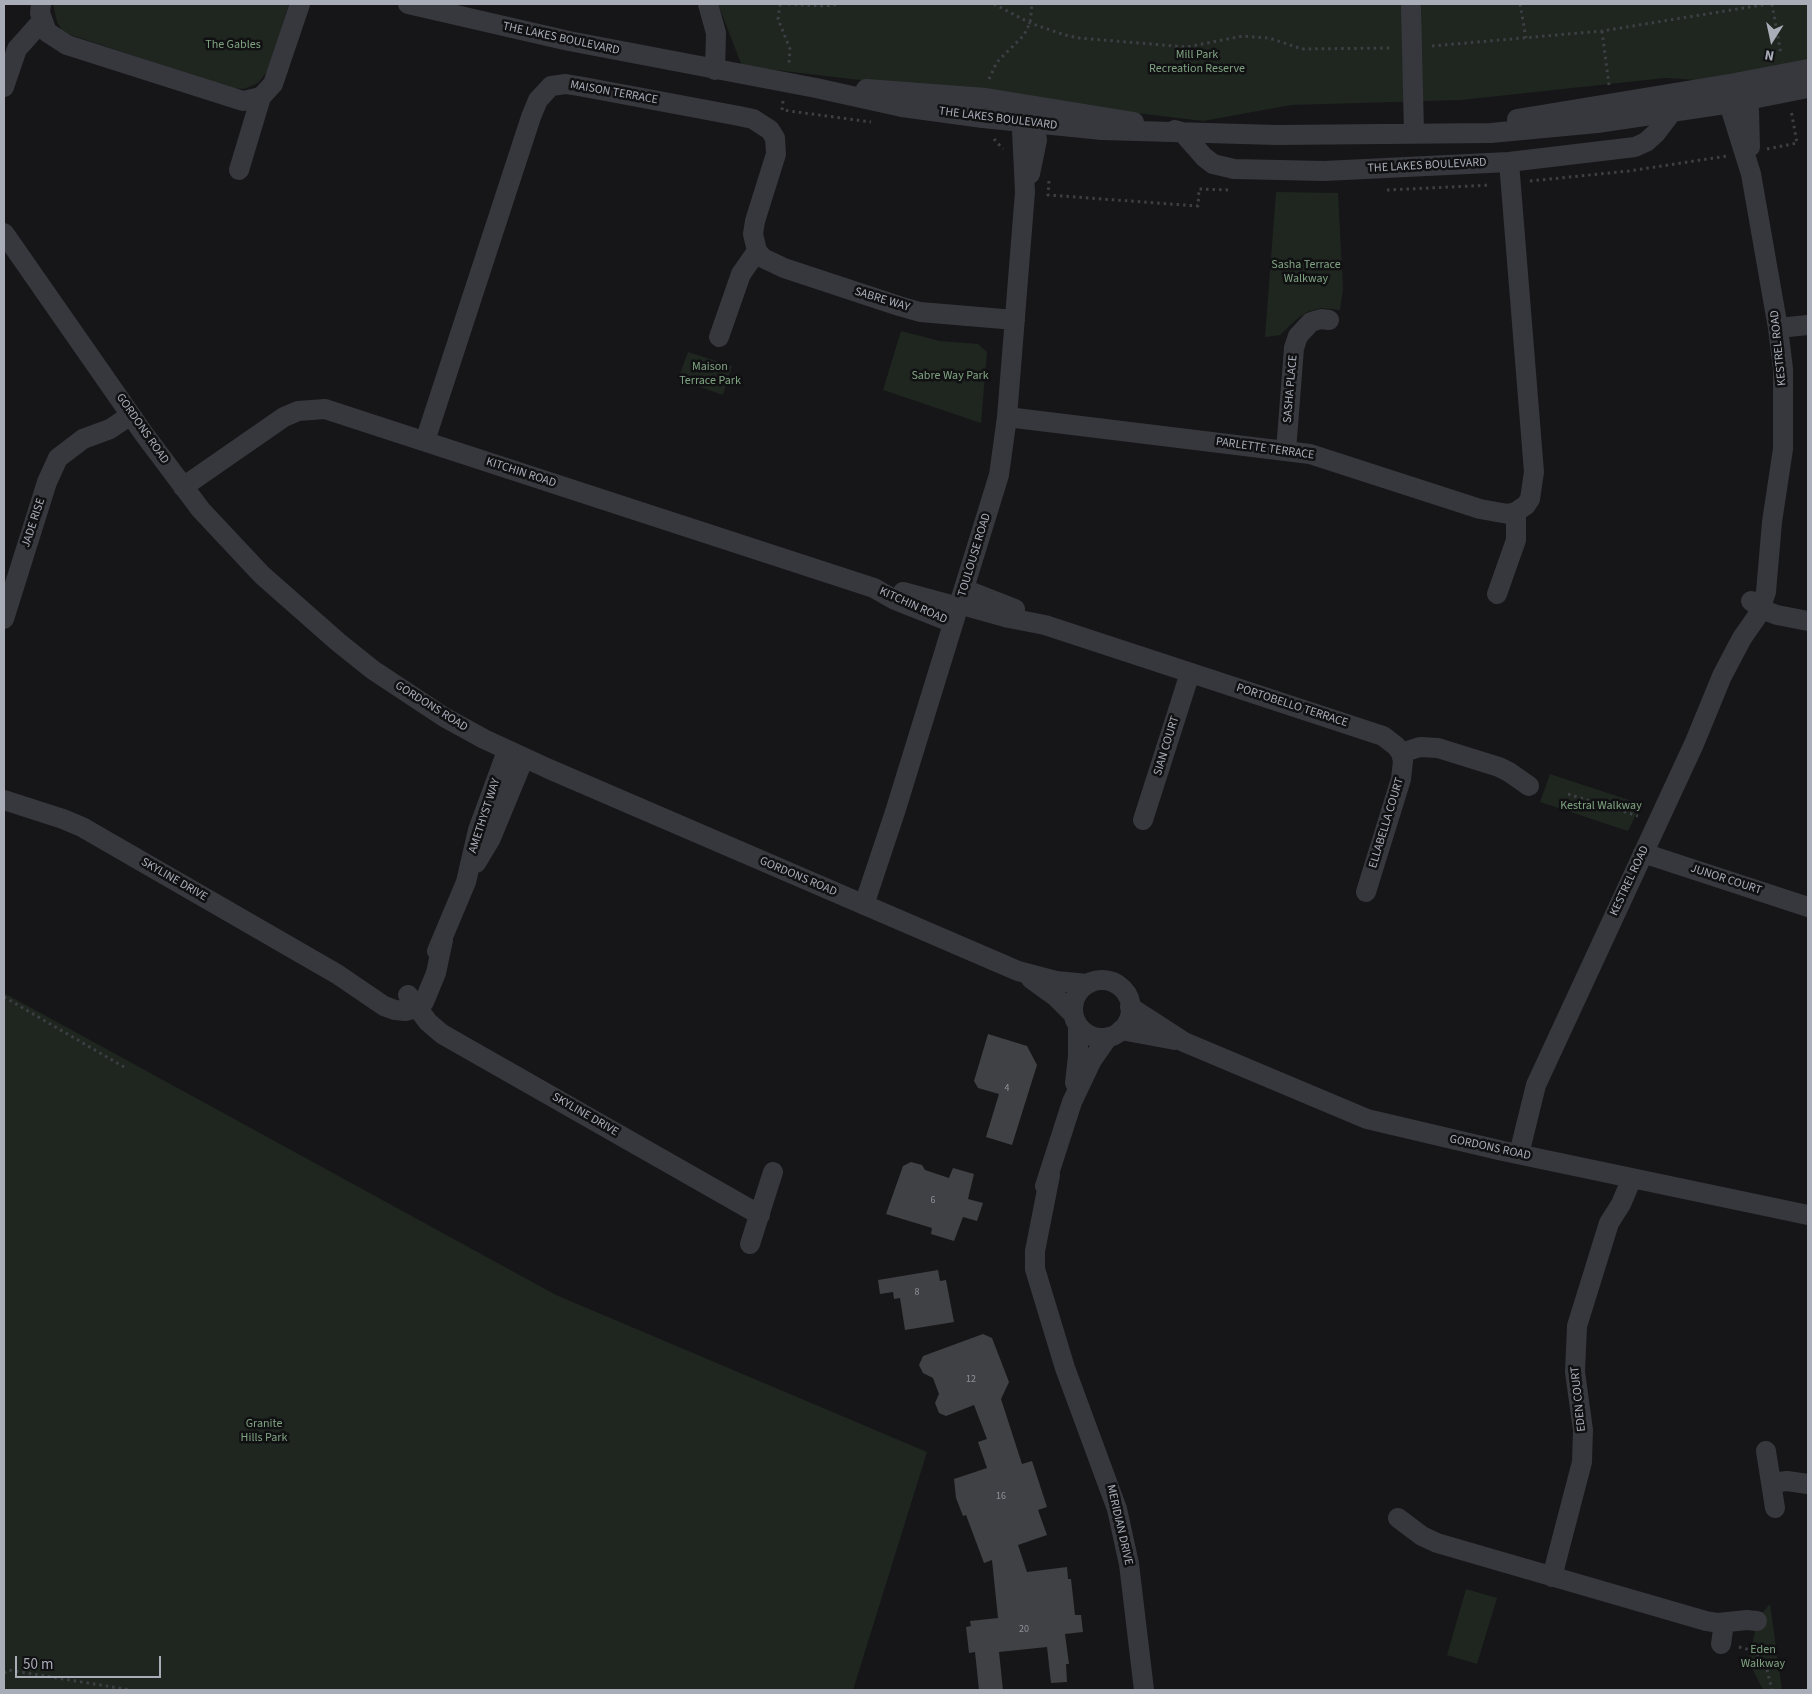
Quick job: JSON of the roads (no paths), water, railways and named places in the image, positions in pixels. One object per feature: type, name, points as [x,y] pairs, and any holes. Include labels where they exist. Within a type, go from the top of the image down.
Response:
[{"type":"street","points":[[42,12],[47,32],[67,45],[232,99],[242,100],[261,97],[268,92],[275,80],[300,4]]},
{"type":"street","name":"THE LAKES BOULEVARD","points":[[408,4],[569,41],[816,88],[902,107],[1030,117],[1102,130],[1277,136],[1421,133],[1807,89]]},
{"type":"street","points":[[708,4],[716,33],[715,70]]},
{"type":"street","points":[[1410,8],[1412,48],[1421,133]]},
{"type":"street","points":[[4,87],[17,49],[42,12]]},
{"type":"street","name":"THE LAKES BOULEVARD","points":[[1737,96],[1808,69]]},
{"type":"street","name":"MAISON TERRACE","points":[[425,441],[531,117],[538,100],[550,86],[566,84],[584,87],[739,116],[763,124],[775,138],[776,154],[755,221],[753,234],[757,251]]},
{"type":"street","name":"THE LAKES BOULEVARD","points":[[816,88],[858,88],[986,98],[1030,117]]},
{"type":"street","name":"KESTREL ROAD","points":[[1511,1153],[1519,1110],[1536,1084],[1702,727],[1722,676],[1758,603],[1782,449],[1784,409],[1778,328],[1751,174],[1749,111],[1737,96]]},
{"type":"street","points":[[239,170],[261,97]]},
{"type":"street","name":"THE LAKES BOULEVARD","points":[[1182,132],[1204,157],[1213,164],[1234,169],[1324,171],[1509,162],[1635,147],[1646,142],[1656,133],[1673,103]]},
{"type":"street","name":"TOULOUSE ROAD","points":[[864,905],[999,475],[1007,417],[1025,192],[1034,161],[1037,140],[1030,117]]},
{"type":"street","points":[[1496,594],[1516,540],[1516,512],[1526,506],[1530,499],[1534,472],[1509,162]]},
{"type":"street","name":"GORDONS ROAD","points":[[4,233],[183,487],[262,575],[373,670],[437,712],[516,754],[1018,971],[1056,981],[1087,984]]},
{"type":"street","points":[[719,338],[741,274],[757,251]]},
{"type":"street","name":"SABRE WAY","points":[[757,251],[763,258],[784,268],[920,312],[1015,320]]},
{"type":"street","name":"SASHA PLACE","points":[[1286,451],[1294,348],[1298,336],[1311,322],[1321,319],[1329,320]]},
{"type":"street","points":[[1778,328],[1808,325]]},
{"type":"street","name":"KITCHIN ROAD","points":[[183,487],[284,417],[304,410],[325,409],[874,588],[895,600],[959,606]]},
{"type":"street","name":"JADE RISE","points":[[4,619],[53,468],[58,458],[83,439],[103,418],[128,410]]},
{"type":"street","name":"PARLETTE TERRACE","points":[[1007,417],[1286,451],[1327,458],[1480,509],[1502,513],[1516,512]]},
{"type":"street","points":[[1758,603],[1780,605],[1808,620]]},
{"type":"street","name":"PORTOBELLO TERRACE","points":[[959,606],[1045,625],[1383,736],[1396,746],[1400,753]]},
{"type":"street","name":"SIAN COURT","points":[[1143,820],[1190,673]]},
{"type":"street","points":[[1400,753],[1420,747],[1438,748],[1504,770],[1529,786]]},
{"type":"street","name":"ELLABELLA COURT","points":[[1366,892],[1402,779],[1403,762],[1400,753]]},
{"type":"street","name":"AMETHYST WAY","points":[[412,1002],[421,980],[443,940],[466,882],[478,830],[516,754]]},
{"type":"street","name":"SKYLINE DRIVE","points":[[4,800],[63,818],[337,974],[412,1002],[442,1034],[760,1215]]},
{"type":"street","name":"JUNOR COURT","points":[[1643,853],[1808,907]]},
{"type":"street","name":"GORDONS ROAD","points":[[1018,971],[1045,988],[1076,1020]]},
{"type":"street","points":[[1103,980],[1111,982],[1125,991],[1130,1007],[1130,1016],[1114,1034],[1092,1036],[1076,1020],[1075,997],[1087,984],[1103,980]]},
{"type":"street","name":"GORDONS ROAD","points":[[1130,1007],[1184,1042],[1367,1119],[1511,1153],[1808,1215]]},
{"type":"street","name":"MERIDIAN DRIVE","points":[[1072,1102],[1078,1056],[1076,1020]]},
{"type":"street","name":"GORDONS ROAD","points":[[1114,1034],[1184,1042]]},
{"type":"street","name":"MERIDIAN DRIVE","points":[[1114,1034],[1092,1060],[1072,1102],[1050,1175],[1035,1251],[1034,1269],[1065,1368],[1109,1481],[1124,1535],[1144,1690]]},
{"type":"street","points":[[750,1244],[773,1172]]},
{"type":"street","name":"EDEN COURT","points":[[1552,1577],[1582,1462],[1583,1430],[1575,1363],[1576,1326],[1623,1176]]},
{"type":"street","points":[[1766,1451],[1775,1508]]},
{"type":"street","points":[[1771,1483],[1787,1481],[1808,1484]]},
{"type":"street","points":[[1398,1518],[1410,1529],[1437,1543],[1552,1577],[1706,1621],[1724,1623],[1747,1620],[1757,1621]]},
{"type":"street","points":[[1724,1623],[1728,1645]]},
{"type":"park label","name":"The Gables","points":[[233,45]]},
{"type":"park label","name":"Mill Park Recreation Reserve","points":[[1197,62]]},
{"type":"park label","name":"Sasha Terrace Walkway","points":[[1306,272]]},
{"type":"park label","name":"Maison Terrace Park","points":[[710,374]]},
{"type":"park label","name":"Sabre Way Park","points":[[950,376]]},
{"type":"park label","name":"Kestral Walkway","points":[[1601,806]]},
{"type":"park label","name":"Granite Hills Park","points":[[264,1431]]},
{"type":"park label","name":"Eden Walkway","points":[[1763,1657]]}]
